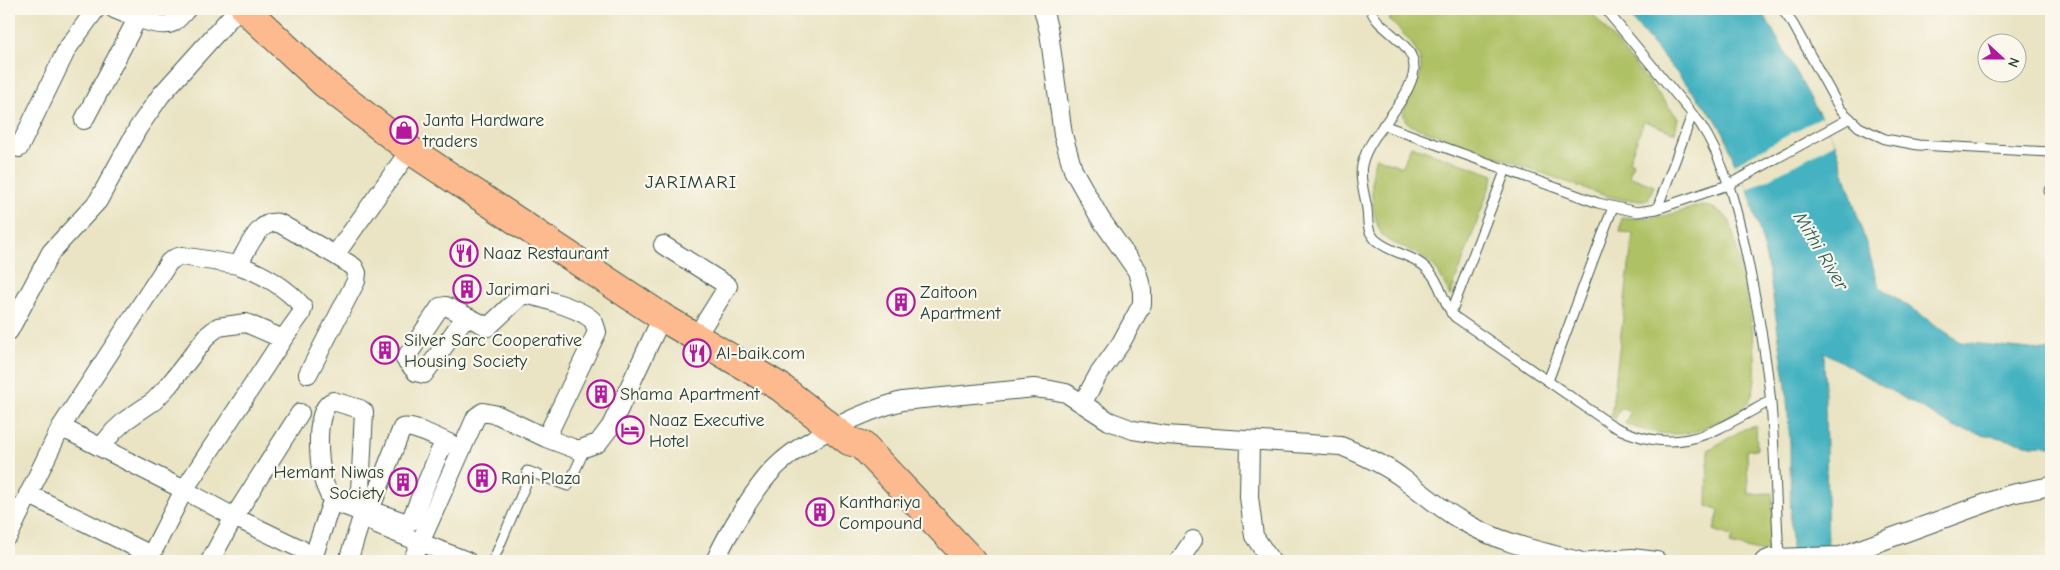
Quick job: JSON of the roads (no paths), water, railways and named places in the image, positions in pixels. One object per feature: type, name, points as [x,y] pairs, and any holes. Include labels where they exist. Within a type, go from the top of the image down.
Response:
[{"type":"main road","points":[[244,9],[325,84],[410,150],[662,317],[780,386],[841,435],[862,445],[972,561]]},
{"type":"main road","points":[[841,435],[854,456],[951,561]]},
{"type":"street","points":[[19,148],[67,50],[96,9]]},
{"type":"street","points":[[114,9],[137,19],[167,24],[173,23],[187,9]]},
{"type":"street","points":[[9,331],[50,252],[98,201],[138,128],[161,95],[238,9]]},
{"type":"street","points":[[1043,9],[1049,32],[1063,135],[1074,170],[1100,218],[1137,271],[1142,290],[1142,304],[1121,343],[1098,375],[1082,404]]},
{"type":"street","points":[[84,120],[137,19]]},
{"type":"street","points":[[335,255],[410,150]]},
{"type":"street","points":[[238,265],[262,226],[272,222],[279,223],[354,267],[357,273],[356,281],[308,374]]},
{"type":"street","points":[[663,245],[728,286],[696,337]]},
{"type":"street","points":[[9,535],[28,494],[61,427],[170,262],[175,258],[182,256],[238,265],[254,271],[280,287],[303,307],[301,314],[282,339],[184,490],[149,554],[28,494]]},
{"type":"street","points":[[466,316],[488,327],[523,294],[544,298],[594,322],[597,332],[546,438]]},
{"type":"street","points":[[412,561],[476,417],[483,412],[498,415],[572,449],[585,449],[598,443],[611,426],[662,317]]},
{"type":"street","points":[[101,448],[114,431],[126,420],[154,401],[208,335],[218,327],[246,323],[282,339]]},
{"type":"street","points":[[715,561],[721,548],[765,478],[795,450],[841,435],[888,404],[1034,388],[1066,393],[1109,421],[1133,430],[1165,435],[1206,436],[1250,441],[1341,446],[1368,457],[1403,479],[1463,522],[1503,542],[1550,557],[1580,561]]},
{"type":"street","points":[[348,561],[361,512],[364,412],[333,401],[327,406],[318,436],[323,480],[332,501],[361,512],[379,526],[388,523],[407,524],[412,519],[444,441]]},
{"type":"street","points":[[210,561],[234,517],[300,413]]},
{"type":"street","points":[[461,449],[408,426],[402,428],[370,508],[372,512],[388,523],[420,541],[467,561]]},
{"type":"street","points":[[61,427],[307,555],[332,501]]},
{"type":"street","points":[[1250,441],[1249,497],[1254,536],[1271,561]]},
{"type":"street","points":[[1778,559],[1841,556],[2011,494],[2051,486]]},
{"type":"street","points":[[1179,561],[1193,540]]},
{"type":"street","points":[[1590,561],[1632,558],[1657,561]]},
{"type":"lane","points":[[1372,9],[1376,18],[1407,49],[1414,67],[1408,88],[1370,144],[1362,164],[1361,177],[1370,232],[1375,240],[1421,264],[1430,271],[1451,313],[1613,426],[1641,437],[1663,441],[1699,438],[1770,401]]},
{"type":"lane","points":[[1605,9],[1707,135],[1728,185],[1741,230],[1754,289],[1770,401],[1778,559]]},
{"type":"lane","points":[[1782,9],[1793,24],[1840,109],[1860,127],[1885,139],[1918,145],[2051,152]]},
{"type":"lane","points":[[1657,209],[1692,115]]},
{"type":"lane","points":[[1383,125],[1613,207],[1637,212],[1657,209],[1728,185],[1850,118]]},
{"type":"lane","points":[[1451,313],[1506,169]]},
{"type":"lane","points":[[1548,381],[1613,207]]},
{"type":"lane","points":[[492,561],[529,471],[568,486],[585,449]]},
{"type":"water","name":"Mithi River","points":[[1623,9],[1761,9],[1835,143],[1879,286],[1960,342],[2051,351],[2051,446],[2031,445],[1956,428],[1824,352],[1828,550],[1791,552],[1790,443],[1786,386],[1771,284],[1763,244],[1748,190],[1735,164],[1724,133],[1714,117]]},
{"type":"place","name":"Janta Hardware traders","points":[[404,130]]},
{"type":"place","name":"Naaz Restaurant","points":[[464,253]]},
{"type":"place","name":"Jarimari","points":[[467,289]]},
{"type":"place","name":"Zaitoon Apartment","points":[[901,302]]},
{"type":"place","name":"Silver Sarc Cooperative Housing Society","points":[[385,350]]},
{"type":"place","name":"Al-baik.com","points":[[697,353]]},
{"type":"place","name":"Shama Apartment","points":[[601,394]]},
{"type":"place","name":"Naaz Executive Hotel","points":[[630,430]]},
{"type":"place","name":"Rani Plaza","points":[[482,478]]},
{"type":"place","name":"Hemant Niwas Society","points":[[403,482]]},
{"type":"place","name":"Kanthariya Compound","points":[[820,512]]},
{"type":"district","name":"JARIMARI","points":[[691,182]]}]
